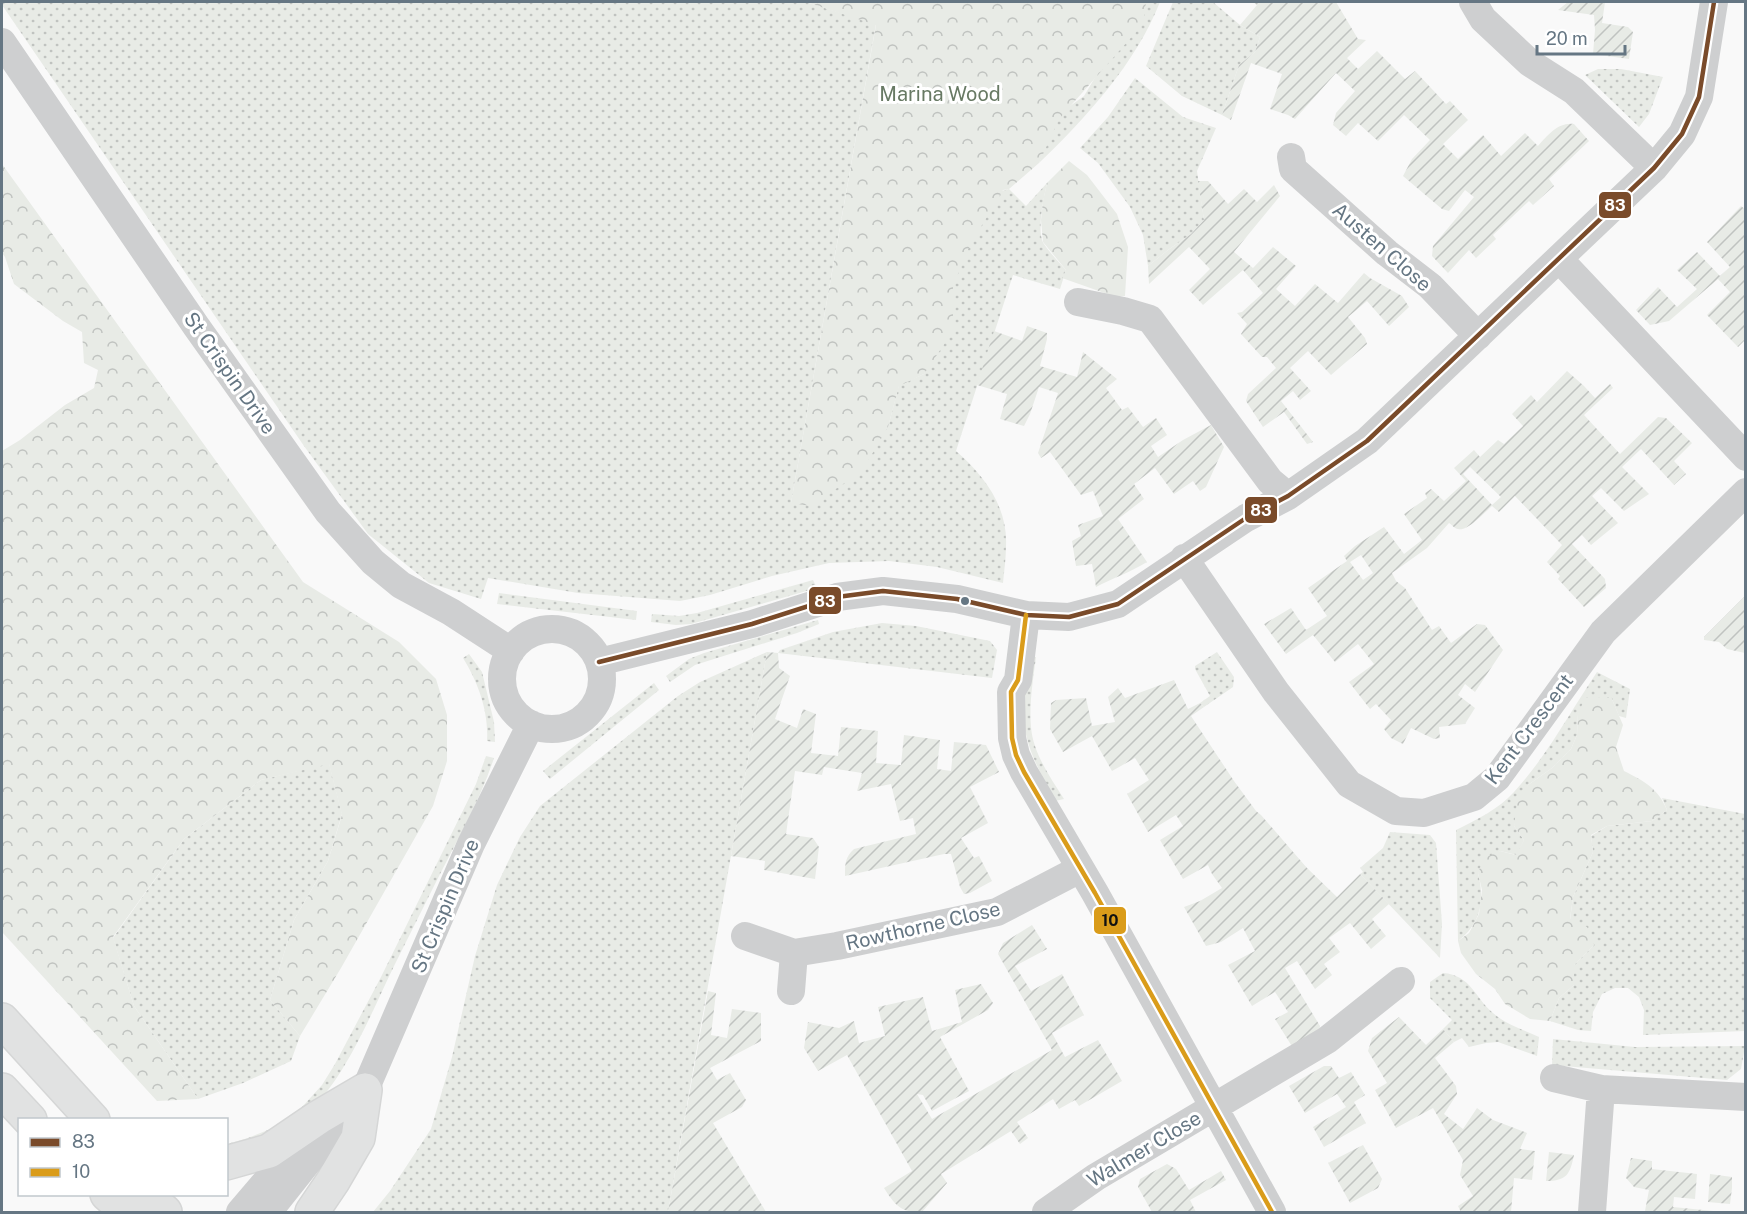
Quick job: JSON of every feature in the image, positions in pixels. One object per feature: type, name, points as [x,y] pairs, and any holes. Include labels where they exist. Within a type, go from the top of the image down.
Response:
[{"type":"highway","points":[[2,1020],[92,1118]]},
{"type":"highway","points":[[2,1046],[67,1118]]},
{"type":"highway","points":[[2,1090],[29,1118]]},
{"type":"highway","points":[[228,1162],[269,1151],[319,1117],[365,1090]]},
{"type":"highway","points":[[312,1212],[358,1138],[365,1090]]},
{"type":"highway","points":[[109,1196],[127,1212]]},
{"type":"highway","points":[[147,1196],[165,1212]]},
{"type":"street","points":[[1473,2],[1483,19],[1530,63],[1574,91],[1654,168]]},
{"type":"street","points":[[598,662],[752,624],[837,597],[883,591],[957,599],[1026,615],[1069,617],[1118,604],[1246,518],[1288,496],[1367,441],[1654,168],[1682,134],[1699,97],[1714,2]]},
{"type":"street","name":"St Crispin Drive","points":[[2,42],[196,326],[327,512],[373,562],[401,585],[451,612],[511,651]]},
{"type":"street","name":"Austen Close","points":[[1292,157],[1293,169],[1387,253],[1430,286],[1478,336]]},
{"type":"street","points":[[1559,259],[1746,457]]},
{"type":"street","points":[[1078,302],[1150,319],[1270,481],[1288,496]]},
{"type":"street","name":"Kent Crescent","points":[[1184,558],[1276,692],[1349,784],[1396,811],[1424,813],[1474,796],[1497,778],[1603,632],[1746,492]]},
{"type":"street","points":[[1026,615],[1018,680],[1011,692],[1012,738],[1016,755],[1272,1212]]},
{"type":"street","points":[[553,629],[572,633],[589,645],[598,662],[602,681],[597,700],[586,716],[569,726],[549,729],[531,724],[515,713],[504,696],[501,677],[511,651],[518,642],[534,632],[553,629]]},
{"type":"street","name":"St Crispin Drive","points":[[268,1212],[365,1090],[471,844],[531,724]]},
{"type":"street","name":"Rowthorne Close","points":[[745,936],[794,953],[902,933],[997,912],[1080,869]]},
{"type":"street","points":[[791,991],[794,953]]},
{"type":"street","name":"Walmer Close","points":[[1046,1212],[1096,1177],[1327,1040],[1401,981]]},
{"type":"street","points":[[1554,1078],[1601,1089],[1746,1097]]},
{"type":"street","points":[[1592,1212],[1601,1089]]},
{"type":"street","name":"St Crispin Drive","points":[[240,1212],[294,1149],[365,1090]]},
{"type":"green space","points":[[2,2],[806,2],[876,24],[791,503],[888,427],[899,385],[924,374],[982,196],[1009,189],[1026,206],[1047,183],[1041,214],[1041,231],[1044,244],[1066,270],[1060,289],[1013,275],[956,451],[985,481],[1003,518],[1006,551],[1003,583],[937,567],[889,561],[829,563],[680,601],[578,593],[488,578],[481,599],[429,583],[368,534],[304,446]]},
{"type":"green space","name":"Marina Wood","points":[[806,2],[1146,2],[1143,24],[1059,119],[1039,163],[1009,189],[1003,190],[970,245],[953,286],[953,331],[924,374],[899,386],[888,427],[862,471],[811,506],[791,503],[876,25]]},
{"type":"green space","points":[[1140,2],[1160,2],[1138,47],[1092,108],[1039,163],[1052,130],[1063,111],[1084,96]]},
{"type":"green space","points":[[1173,2],[1213,2],[1240,25],[1260,37],[1255,52],[1239,65],[1222,115],[1182,96],[1146,66]]},
{"type":"green space","points":[[1253,2],[1336,2],[1358,39],[1366,40],[1347,58],[1358,69],[1377,51],[1405,79],[1415,71],[1446,104],[1450,101],[1468,120],[1443,144],[1458,159],[1483,135],[1501,156],[1525,133],[1538,146],[1554,130],[1568,124],[1574,124],[1589,141],[1549,179],[1554,186],[1533,205],[1529,201],[1493,235],[1496,239],[1476,258],[1469,250],[1448,273],[1432,256],[1433,246],[1474,197],[1465,190],[1449,211],[1442,209],[1403,176],[1412,159],[1430,140],[1404,115],[1378,141],[1358,123],[1346,136],[1333,125],[1336,113],[1355,91],[1336,73],[1295,119],[1270,109],[1282,74],[1251,63],[1231,120],[1222,115],[1239,65],[1255,52],[1260,37],[1240,25],[1257,5]]},
{"type":"green space","points":[[1568,2],[1605,2],[1602,23],[1628,27],[1633,32],[1629,59],[1593,54],[1594,15],[1558,10]]},
{"type":"green space","points":[[1598,69],[1621,69],[1663,77],[1649,114],[1639,127],[1585,75]]},
{"type":"green space","points":[[1135,78],[1183,117],[1216,128],[1197,171],[1204,220],[1191,234],[1148,266],[1143,235],[1130,207],[1098,163],[1080,148],[1108,117]]},
{"type":"green space","points":[[1069,161],[1087,175],[1117,214],[1128,247],[1125,296],[1113,296],[1062,278],[1066,270],[1043,242],[1041,220],[1047,183]]},
{"type":"green space","points":[[2,164],[303,582],[399,642],[436,679],[447,715],[447,761],[433,806],[300,1036],[270,1000],[294,920],[328,861],[342,815],[329,764],[261,780],[184,839],[113,937],[134,1006],[198,1099],[157,1101],[2,932],[2,451],[65,405],[94,388],[98,370],[84,363],[82,332],[63,321],[14,284],[2,253]]},
{"type":"green space","points":[[1198,181],[1208,181],[1228,204],[1244,189],[1257,202],[1274,185],[1280,196],[1234,252],[1253,268],[1273,247],[1296,266],[1276,289],[1295,306],[1315,284],[1338,303],[1364,273],[1402,296],[1409,307],[1389,326],[1367,301],[1348,317],[1365,338],[1367,344],[1331,375],[1308,351],[1290,368],[1311,391],[1300,400],[1293,391],[1281,401],[1313,442],[1307,444],[1284,412],[1263,427],[1246,401],[1248,394],[1276,368],[1267,357],[1262,357],[1241,334],[1247,324],[1237,313],[1242,312],[1263,293],[1243,270],[1203,305],[1189,290],[1210,269],[1189,247],[1149,284],[1148,266],[1191,234],[1204,220]]},
{"type":"green space","points":[[1741,206],[1746,210],[1745,340],[1738,347],[1707,315],[1730,292],[1718,279],[1669,321],[1650,325],[1636,310],[1658,287],[1677,307],[1697,289],[1677,270],[1697,252],[1720,276],[1730,267],[1707,242]]},
{"type":"green space","points":[[1027,326],[1047,333],[1040,366],[1077,377],[1083,352],[1117,379],[1106,388],[1122,410],[1128,407],[1143,427],[1156,418],[1167,435],[1151,446],[1158,457],[1211,425],[1224,447],[1206,487],[1200,491],[1193,481],[1174,494],[1155,468],[1134,484],[1144,499],[1118,519],[1147,562],[1096,587],[1092,564],[1076,566],[1072,541],[1081,536],[1078,525],[1103,516],[1093,491],[1081,495],[1050,452],[1041,458],[1038,453],[1058,393],[1039,387],[1024,426],[1000,419],[1007,394],[977,385],[994,331],[1022,341]]},
{"type":"green space","points":[[1567,371],[1595,398],[1610,384],[1613,388],[1584,415],[1620,454],[1658,417],[1666,418],[1692,443],[1674,461],[1686,474],[1674,485],[1641,449],[1622,467],[1649,494],[1624,511],[1601,488],[1592,496],[1618,523],[1591,545],[1582,535],[1572,544],[1605,579],[1606,588],[1584,607],[1558,579],[1560,576],[1547,562],[1562,545],[1515,496],[1499,512],[1492,506],[1466,528],[1457,529],[1449,523],[1427,548],[1392,573],[1396,581],[1405,588],[1432,630],[1439,626],[1451,643],[1477,624],[1485,625],[1503,650],[1475,692],[1465,684],[1458,695],[1475,708],[1465,724],[1439,727],[1440,738],[1434,739],[1411,728],[1403,744],[1391,738],[1384,729],[1391,720],[1376,704],[1370,709],[1349,682],[1374,664],[1358,644],[1335,662],[1313,635],[1286,654],[1264,624],[1291,608],[1306,630],[1327,616],[1308,588],[1347,561],[1344,556],[1384,527],[1404,554],[1422,540],[1404,514],[1427,498],[1425,493],[1431,489],[1444,501],[1466,481],[1454,468],[1474,450],[1480,457],[1498,440],[1504,444],[1523,426],[1512,414],[1531,395],[1537,402]],"holes":[[[1470,467],[1501,497],[1492,505],[1463,474]],[[1361,555],[1373,573],[1363,580],[1350,562]]]},
{"type":"green space","points":[[813,580],[817,588],[691,624],[651,622],[652,614],[679,616],[697,613]]},
{"type":"green space","points":[[499,593],[637,611],[636,620],[497,604]]},
{"type":"green space","points":[[1745,596],[1745,653],[1727,649],[1719,642],[1704,640],[1704,637]]},
{"type":"green space","points":[[818,620],[819,624],[797,633],[695,665],[670,682],[666,676],[689,659],[704,653]]},
{"type":"green space","points":[[882,623],[916,626],[990,641],[997,650],[992,678],[778,653],[780,650],[833,632]]},
{"type":"green space","points":[[767,652],[668,1212],[373,1212],[390,1191],[431,1129],[452,1057],[475,956],[497,885],[520,837],[540,806],[678,696],[700,682]]},
{"type":"green space","points":[[767,652],[778,653],[779,668],[790,676],[775,719],[797,728],[803,709],[816,714],[811,753],[838,756],[841,727],[878,731],[876,763],[901,765],[904,735],[940,740],[937,769],[951,771],[954,742],[986,745],[999,772],[970,787],[988,823],[961,838],[974,858],[979,856],[992,881],[964,894],[951,854],[845,876],[846,861],[854,849],[916,834],[913,818],[900,821],[891,784],[857,791],[862,773],[824,767],[822,775],[795,771],[786,834],[813,838],[819,847],[815,879],[764,870],[765,861],[731,856]]},
{"type":"green space","points":[[1217,652],[1234,677],[1233,687],[1204,707],[1200,703],[1210,696],[1195,666]]},
{"type":"green space","points":[[469,654],[482,672],[494,722],[495,742],[487,741],[484,708],[473,677],[463,658]]},
{"type":"green space","points":[[1029,656],[1036,657],[1031,710],[1032,737],[1043,764],[1064,799],[1055,801],[1033,756],[1026,733],[1023,702]]},
{"type":"green space","points":[[1597,672],[1630,689],[1626,718],[1619,716],[1611,697],[1578,714],[1577,735],[1571,749],[1552,768],[1528,785],[1514,826],[1524,840],[1517,855],[1500,851],[1478,873],[1481,893],[1479,911],[1472,927],[1458,941],[1456,830],[1494,809],[1514,792],[1548,749]]},
{"type":"green space","points":[[1174,680],[1188,709],[1200,703],[1204,707],[1191,716],[1234,781],[1256,811],[1307,868],[1337,897],[1360,874],[1389,904],[1372,919],[1386,936],[1371,949],[1350,923],[1329,938],[1340,952],[1324,964],[1332,975],[1315,989],[1297,961],[1285,968],[1320,1026],[1319,1032],[1293,1048],[1275,1019],[1288,1012],[1275,992],[1252,1006],[1228,965],[1255,951],[1243,928],[1221,942],[1206,946],[1184,907],[1222,888],[1208,865],[1183,879],[1160,840],[1183,826],[1176,815],[1148,832],[1127,794],[1149,780],[1135,758],[1112,771],[1092,736],[1063,752],[1050,729],[1051,703],[1056,700],[1086,698],[1092,726],[1115,722],[1108,697],[1118,688],[1125,698]]},
{"type":"green space","points":[[654,683],[659,690],[550,779],[543,771]]},
{"type":"green space","points":[[1611,697],[1623,725],[1616,747],[1624,771],[1650,786],[1667,810],[1652,821],[1607,826],[1591,835],[1593,852],[1573,897],[1570,919],[1587,927],[1594,945],[1574,965],[1574,985],[1559,998],[1550,1021],[1530,1019],[1505,1004],[1495,989],[1476,974],[1461,953],[1458,941],[1469,933],[1479,914],[1482,890],[1478,873],[1484,858],[1500,851],[1516,855],[1524,840],[1514,826],[1517,803],[1528,785],[1552,768],[1571,749],[1577,735],[1578,714],[1585,698]]},
{"type":"green space","points":[[486,756],[494,758],[474,807],[358,1042],[335,1081],[308,1113],[228,1154],[228,1144],[278,1126],[302,1107],[322,1085],[381,977],[476,784]]},
{"type":"green space","points":[[329,763],[342,814],[328,861],[294,920],[270,1000],[300,1036],[291,1061],[243,1083],[198,1099],[134,1006],[113,938],[184,839],[261,780]]},
{"type":"green space","points":[[1662,798],[1745,814],[1745,1031],[1643,1035],[1644,1010],[1639,997],[1628,988],[1615,988],[1602,994],[1593,1012],[1591,1031],[1578,1030],[1550,1021],[1559,998],[1574,985],[1574,965],[1594,945],[1570,920],[1573,897],[1593,852],[1591,836],[1607,826],[1652,821],[1667,810]]},
{"type":"green space","points":[[1390,832],[1430,835],[1436,843],[1442,924],[1440,958],[1360,874],[1363,872],[1360,868],[1383,848]]},
{"type":"green space","points":[[1032,925],[1047,949],[1015,966],[1031,991],[1062,974],[1084,1015],[1052,1033],[1065,1057],[1098,1040],[1122,1081],[1079,1106],[1075,1100],[1059,1109],[1053,1099],[1017,1122],[1028,1138],[1020,1144],[1011,1131],[941,1174],[947,1183],[922,1212],[899,1207],[884,1188],[912,1171],[847,1055],[818,1071],[804,1048],[808,1022],[839,1028],[854,1021],[859,1043],[885,1036],[878,1007],[923,997],[932,1031],[962,1022],[955,990],[981,984],[993,1003],[988,1010],[940,1037],[969,1091],[932,1111],[923,1095],[917,1094],[932,1119],[1052,1050],[998,954],[1003,943]]},
{"type":"green space","points":[[1443,973],[1460,978],[1498,1017],[1539,1037],[1537,1056],[1498,1042],[1469,1047],[1462,1038],[1454,1042],[1443,1029],[1452,1020],[1430,998],[1430,982]]},
{"type":"green space","points":[[708,991],[716,993],[711,1035],[727,1038],[732,1009],[761,1013],[761,1041],[710,1068],[717,1080],[730,1073],[746,1100],[742,1107],[713,1123],[766,1212],[668,1212]]},
{"type":"green space","points":[[1399,1017],[1426,1045],[1443,1029],[1454,1042],[1435,1058],[1456,1086],[1457,1094],[1444,1114],[1463,1129],[1477,1108],[1493,1120],[1527,1133],[1520,1149],[1535,1151],[1532,1180],[1514,1178],[1511,1212],[1461,1212],[1458,1206],[1473,1196],[1460,1175],[1463,1160],[1433,1108],[1396,1128],[1375,1090],[1387,1083],[1368,1051],[1372,1038]]},
{"type":"green space","points":[[1553,1039],[1635,1047],[1745,1046],[1741,1069],[1727,1080],[1552,1065]]},
{"type":"green space","points":[[1324,1066],[1331,1066],[1339,1078],[1351,1072],[1365,1095],[1354,1102],[1366,1123],[1324,1147],[1313,1127],[1346,1107],[1337,1094],[1305,1113],[1289,1086]]},
{"type":"green space","points":[[1363,1145],[1382,1179],[1378,1188],[1350,1203],[1328,1163]]},
{"type":"green space","points":[[1549,1152],[1574,1155],[1569,1172],[1559,1180],[1546,1181]]},
{"type":"green space","points":[[1631,1158],[1652,1161],[1652,1169],[1697,1174],[1695,1199],[1674,1197],[1673,1207],[1723,1212],[1645,1211],[1649,1190],[1634,1187],[1626,1178]]},
{"type":"green space","points":[[1167,1164],[1176,1169],[1189,1190],[1221,1171],[1226,1180],[1190,1200],[1196,1212],[1152,1212],[1138,1187],[1140,1179]]},
{"type":"green space","points":[[1710,1174],[1732,1177],[1730,1204],[1708,1202]]},
{"type":"transit line","name":"83","points":[[599,662],[752,624],[837,597],[883,591],[957,599],[1026,615],[1069,617],[1118,604],[1246,518],[1288,496],[1367,441],[1654,168],[1682,134],[1699,97],[1714,2]]},
{"type":"transit line","name":"10","points":[[1026,615],[1018,680],[1011,692],[1012,738],[1016,755],[1272,1212]]}]
